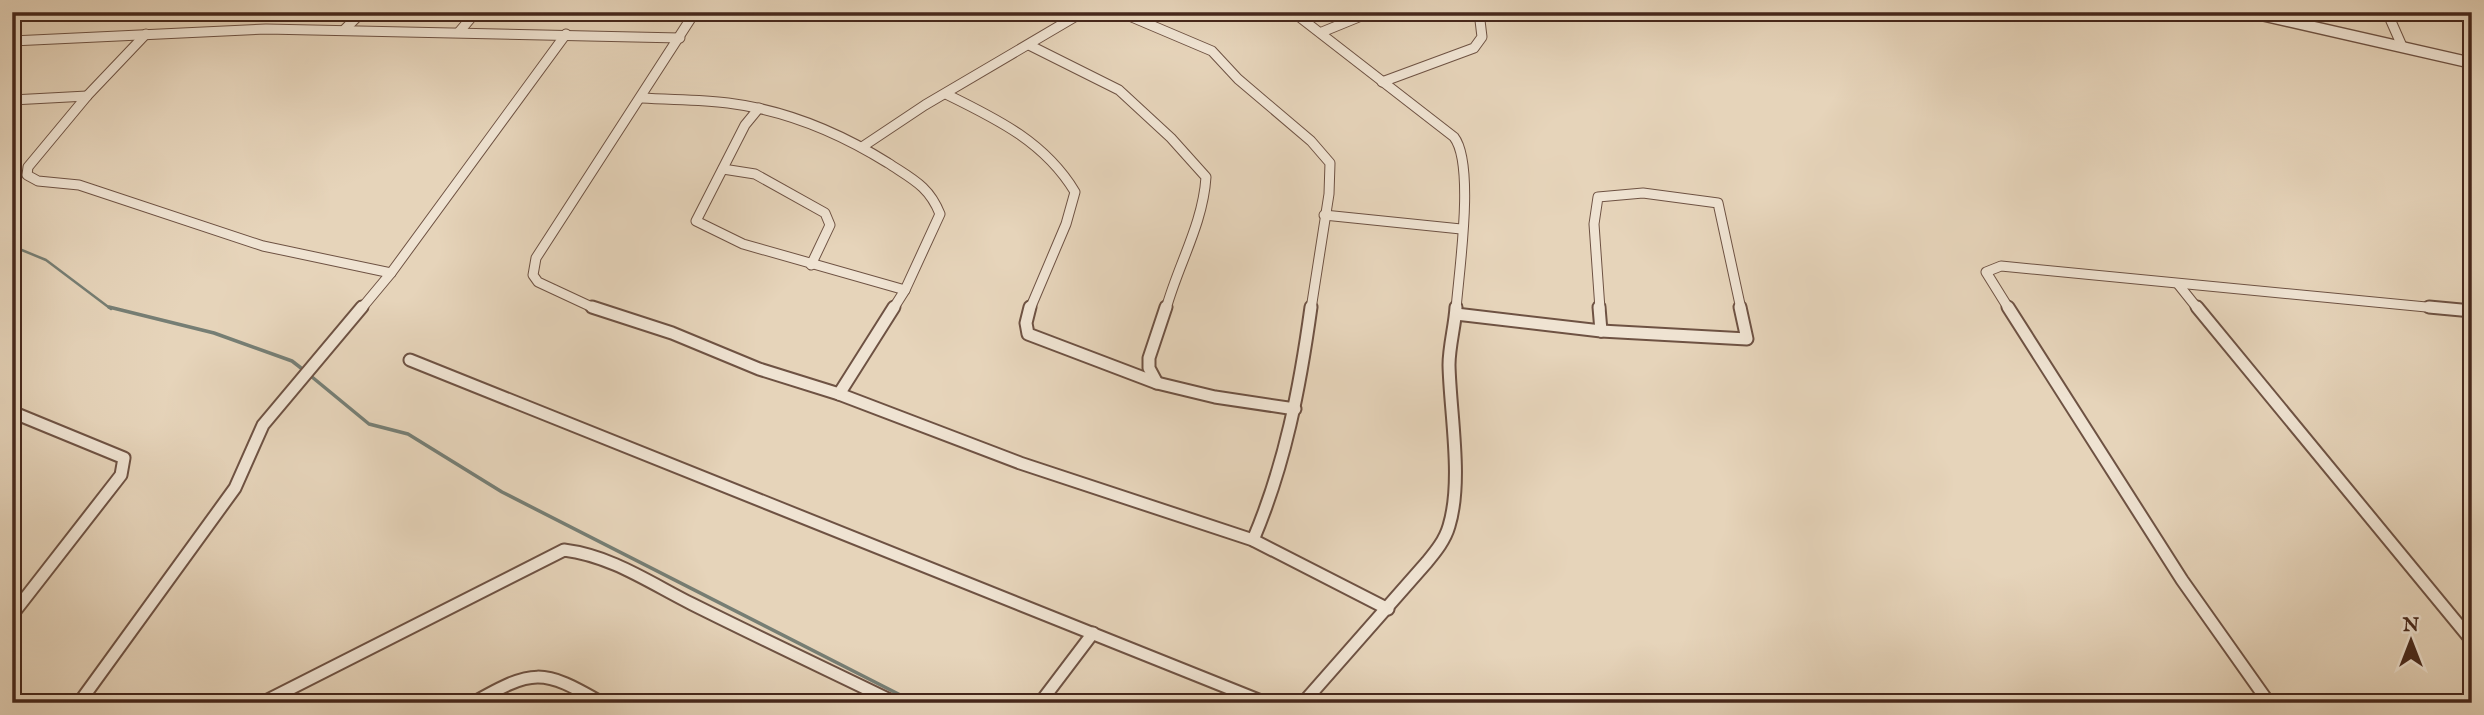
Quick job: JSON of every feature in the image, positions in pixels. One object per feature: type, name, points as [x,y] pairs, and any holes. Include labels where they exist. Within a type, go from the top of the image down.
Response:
[{"type":"street","points":[[345,29],[362,12]]},
{"type":"street","points":[[459,32],[476,12]]},
{"type":"street","points":[[695,12],[642,98],[536,258],[534,278],[538,282],[599,310],[672,333],[759,369],[839,394],[1020,463],[1253,540],[1388,609]]},
{"type":"street","points":[[862,147],[1083,12]]},
{"type":"street","points":[[1120,12],[1212,51],[1238,79],[1311,142],[1326,157],[1331,168],[1295,409],[1270,504],[1253,540]]},
{"type":"street","points":[[1293,12],[1454,136],[1461,146],[1465,180],[1456,314],[1449,364],[1454,455],[1454,502],[1449,526],[1441,544],[1388,609],[1303,703]]},
{"type":"street","points":[[1322,32],[1371,12]]},
{"type":"street","points":[[1382,82],[1474,48],[1482,37],[1479,12]]},
{"type":"street","points":[[2248,12],[2472,63]]},
{"type":"street","points":[[2387,12],[2402,46]]},
{"type":"street","points":[[12,41],[253,29],[680,38]]},
{"type":"street","points":[[146,34],[87,96],[26,169],[30,178],[79,185],[263,246],[391,272]]},
{"type":"street","points":[[79,703],[235,488],[263,425],[391,272],[566,34]]},
{"type":"street","points":[[1030,45],[1119,90],[1171,138],[1206,177],[1205,194],[1183,265],[1169,297],[1160,334],[1149,358],[1149,368],[1157,383]]},
{"type":"street","points":[[946,94],[1009,126],[1033,142],[1075,192],[1070,213],[1039,283],[1026,324],[1028,334],[1157,383],[1215,397],[1295,409]]},
{"type":"street","points":[[12,100],[87,96]]},
{"type":"street","points":[[642,98],[728,103],[758,108],[823,129],[862,147],[922,185],[933,196],[940,214],[934,230],[905,290],[839,394]]},
{"type":"street","points":[[758,108],[745,125],[695,220],[743,244],[905,290]]},
{"type":"street","points":[[723,169],[755,174],[825,213],[830,225],[811,265]]},
{"type":"street","points":[[1456,314],[1601,331],[1747,339],[1718,204],[1662,195],[1613,193],[1598,197],[1594,224],[1601,331]]},
{"type":"street","points":[[1324,215],[1461,229]]},
{"type":"street","points":[[2269,703],[2182,580],[1986,272],[2001,265],[2472,311]]},
{"type":"street","points":[[2178,284],[2472,641]]},
{"type":"street","points":[[410,360],[1266,703]]},
{"type":"street","points":[[12,412],[124,458],[121,475],[12,615]]},
{"type":"street","points":[[262,703],[565,550],[586,554],[648,579],[688,602],[896,703]]},
{"type":"street","points":[[1040,703],[1093,633]]},
{"type":"street","points":[[473,703],[515,680],[541,674],[569,683],[602,703]]},
{"type":"waterway","points":[[12,246],[46,260],[111,309]]},
{"type":"waterway","points":[[109,307],[214,333],[292,361],[301,368]]},
{"type":"waterway","points":[[312,377],[369,424],[408,434],[502,492],[916,703]]}]
